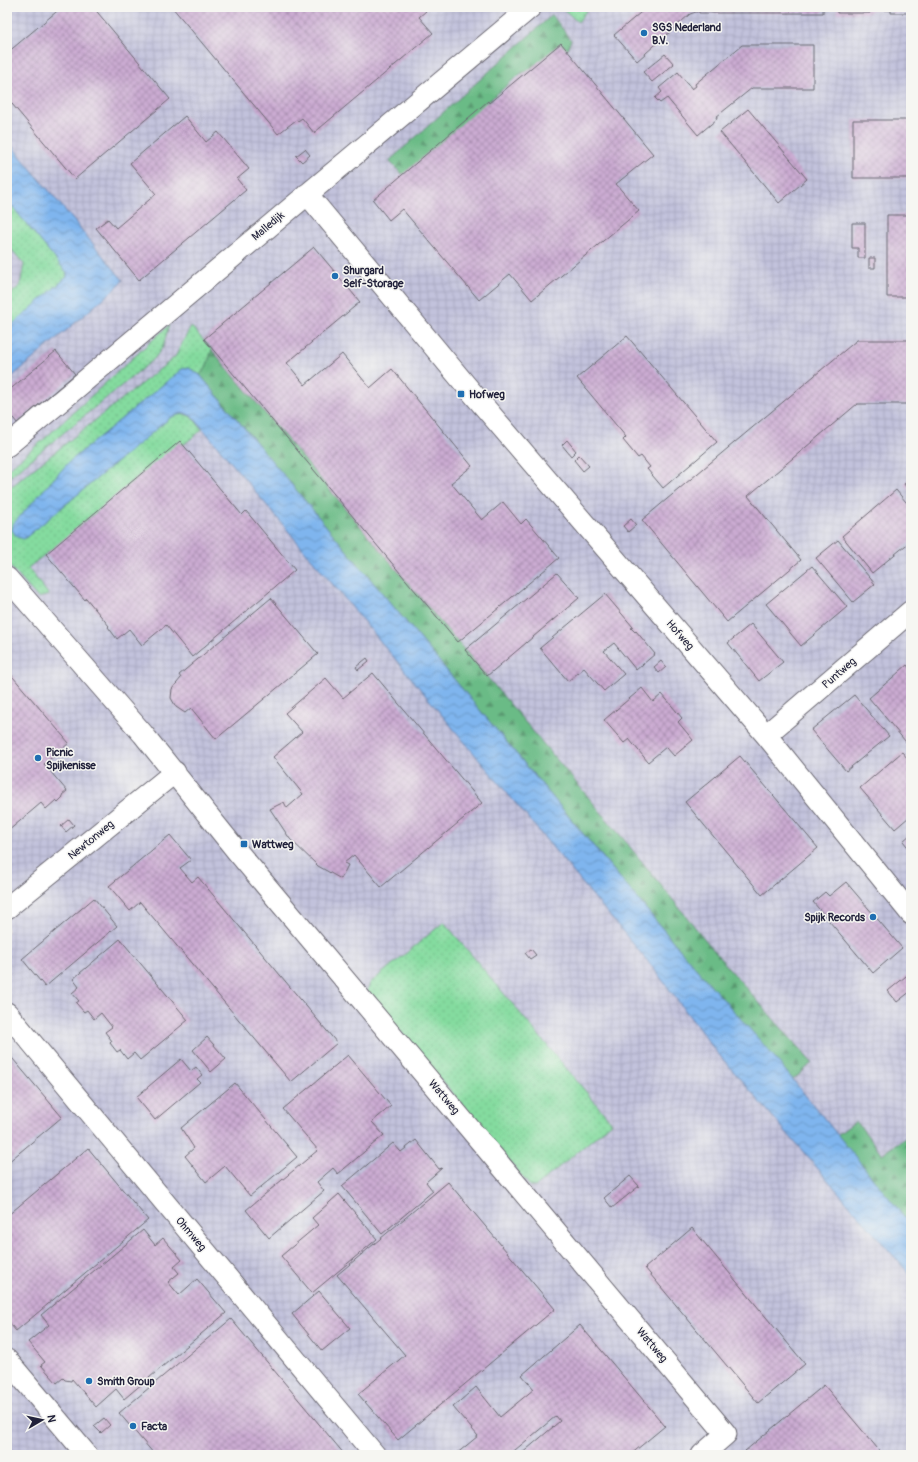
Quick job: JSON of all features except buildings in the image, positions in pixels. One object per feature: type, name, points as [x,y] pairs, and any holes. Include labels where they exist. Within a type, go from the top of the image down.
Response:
[{"type":"street","name":"Malledijk","points":[[7,446],[531,7]]},
{"type":"street","name":"Hofweg","points":[[307,194],[469,389],[766,736],[911,914]]},
{"type":"street","name":"Wattweg","points":[[7,578],[175,772],[236,850],[726,1434],[702,1455]]},
{"type":"street","name":"Puntweg","points":[[766,736],[911,611]]},
{"type":"street","name":"Newtonweg","points":[[7,908],[175,772]]},
{"type":"street","name":"Ohmweg","points":[[7,1013],[375,1455]]},
{"type":"street","points":[[7,1360],[87,1455]]},
{"type":"shaded area","points":[[7,7],[911,7],[911,1455],[7,1455]]},
{"type":"green space","points":[[589,7],[578,22],[562,8]]},
{"type":"green space","points":[[552,15],[571,40],[565,54],[536,76],[529,69],[519,75],[403,175],[389,161]]},
{"type":"green space","points":[[7,200],[67,273],[67,278],[7,329],[7,297],[20,286],[24,264],[7,244]]},
{"type":"green space","points":[[169,325],[163,347],[154,359],[7,479],[7,470],[43,440]]},
{"type":"green space","points":[[191,326],[212,350],[206,368],[200,375],[189,368],[182,369],[69,462],[24,539],[171,417],[177,415],[190,416],[202,430],[28,568],[49,595],[38,598],[7,563],[7,490],[175,357]]},
{"type":"green space","points":[[212,350],[626,842],[720,958],[812,1063],[793,1080],[691,963],[200,375],[206,368]]},
{"type":"green space","points":[[444,922],[612,1123],[535,1187],[530,1186],[367,991],[370,983]]},
{"type":"green space","points":[[856,1121],[882,1154],[911,1134],[911,1225],[837,1135]]},
{"type":"water","points":[[7,140],[123,280],[117,287],[7,381],[7,329],[67,277],[67,273],[7,200]]},
{"type":"water","points":[[189,368],[200,375],[691,963],[771,1053],[911,1225],[911,1276],[714,1049],[654,969],[193,417],[185,413],[171,417],[24,539],[17,537],[12,530],[13,524],[69,462],[182,369]]},
{"type":"place","name":"SGS Nederland B.V.","points":[[644,33]]},
{"type":"place","name":"Shurgard Self-Storage","points":[[335,276]]},
{"type":"place","name":"Hofweg","points":[[461,394]]},
{"type":"place","name":"Picnic Spijkenisse","points":[[38,758]]},
{"type":"place","name":"Wattweg","points":[[244,844]]},
{"type":"place","name":"Spijk Records","points":[[873,917]]},
{"type":"place","name":"Smith Group","points":[[89,1381]]},
{"type":"place","name":"Facta","points":[[133,1426]]}]
